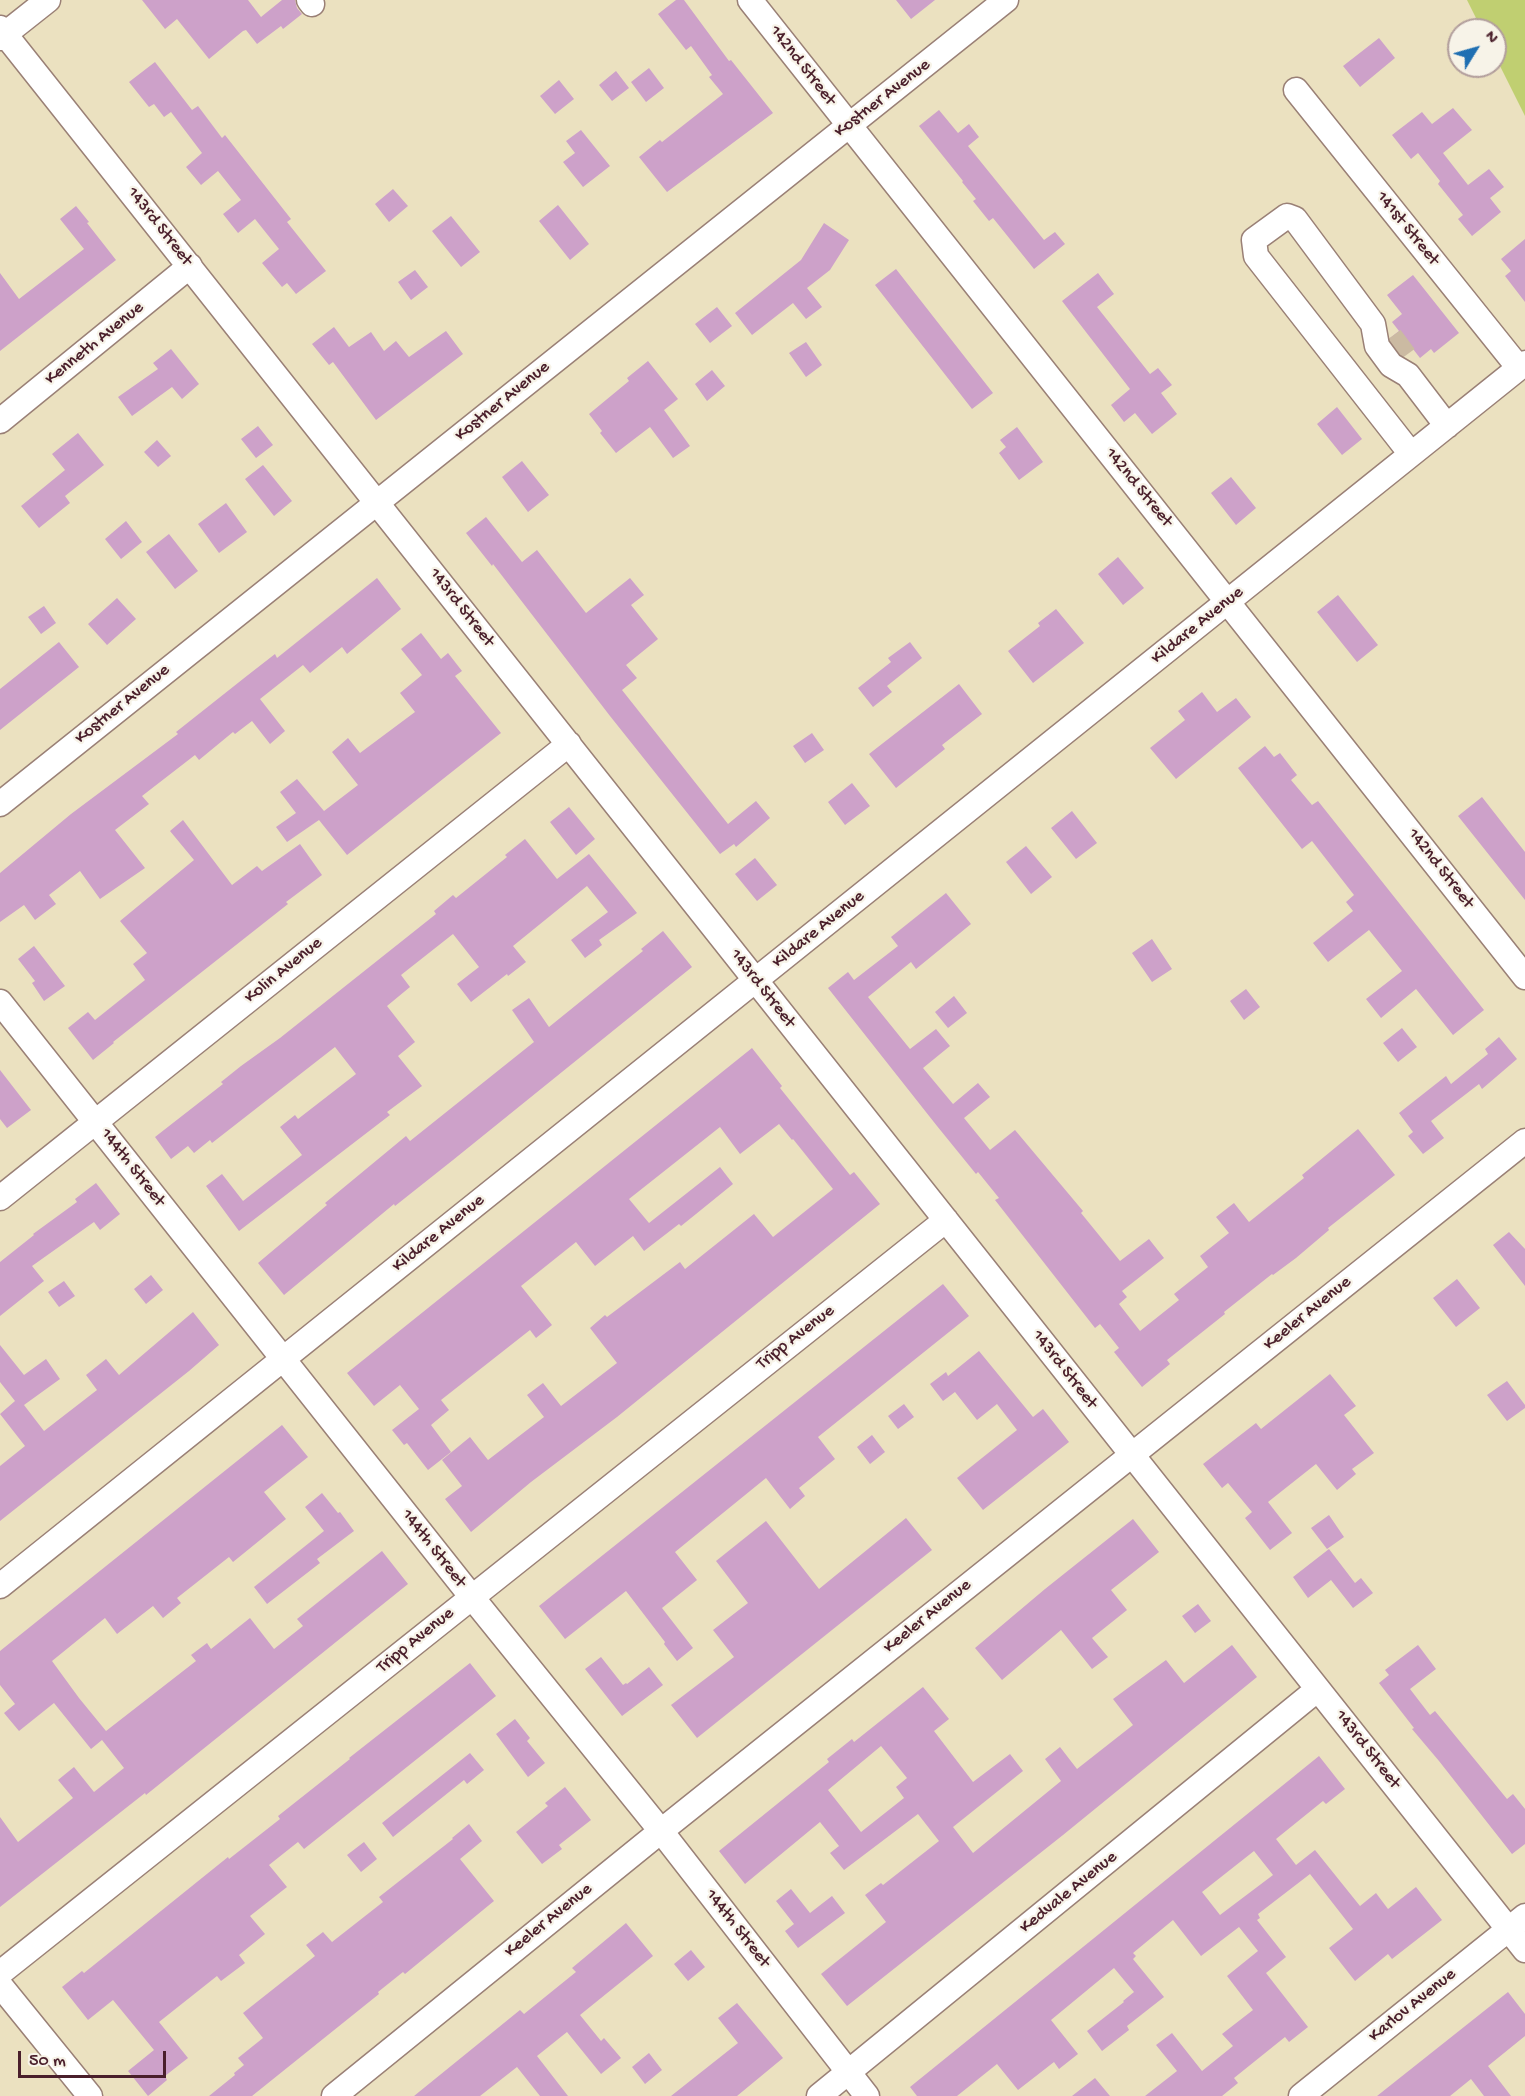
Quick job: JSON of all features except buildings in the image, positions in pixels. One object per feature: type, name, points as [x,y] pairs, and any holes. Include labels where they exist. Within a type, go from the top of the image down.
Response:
[{"type":"street","points":[[2,33],[48,0]]},
{"type":"street","name":"142nd Street","points":[[750,0],[1525,977]]},
{"type":"street","name":"Kostner Avenue","points":[[0,804],[1006,0]]},
{"type":"street","name":"143rd Street","points":[[2,33],[1318,1689],[1517,1922],[1525,1950]]},
{"type":"street","name":"141st Street","points":[[1296,90],[1522,366]]},
{"type":"street","points":[[1411,454],[1256,256],[1254,240],[1287,216],[1295,219],[1394,348],[1448,426]]},
{"type":"street","name":"Kenneth Avenue","points":[[0,421],[189,266]]},
{"type":"street","name":"Kildare Avenue","points":[[0,1586],[1522,366]]},
{"type":"street","name":"Kolin Avenue","points":[[0,1198],[569,744]]},
{"type":"street","name":"144th Street","points":[[0,1002],[471,1596],[661,1831],[867,2096]]},
{"type":"street","name":"Keeler Avenue","points":[[334,2096],[661,1831],[1525,1141]]},
{"type":"street","name":"Tripp Avenue","points":[[0,1974],[471,1596],[946,1220]]},
{"type":"street","name":"Kedvale Avenue","points":[[819,2096],[1318,1689]]},
{"type":"street","name":"Karlov Avenue","points":[[1301,2096],[1517,1922]]},
{"type":"street","points":[[0,1985],[90,2096]]},
{"type":"green space","points":[[1467,0],[1525,0],[1525,116],[1506,78],[1507,18],[1476,18]]},
{"type":"tunnel","points":[[1391,337],[1405,356]]}]
